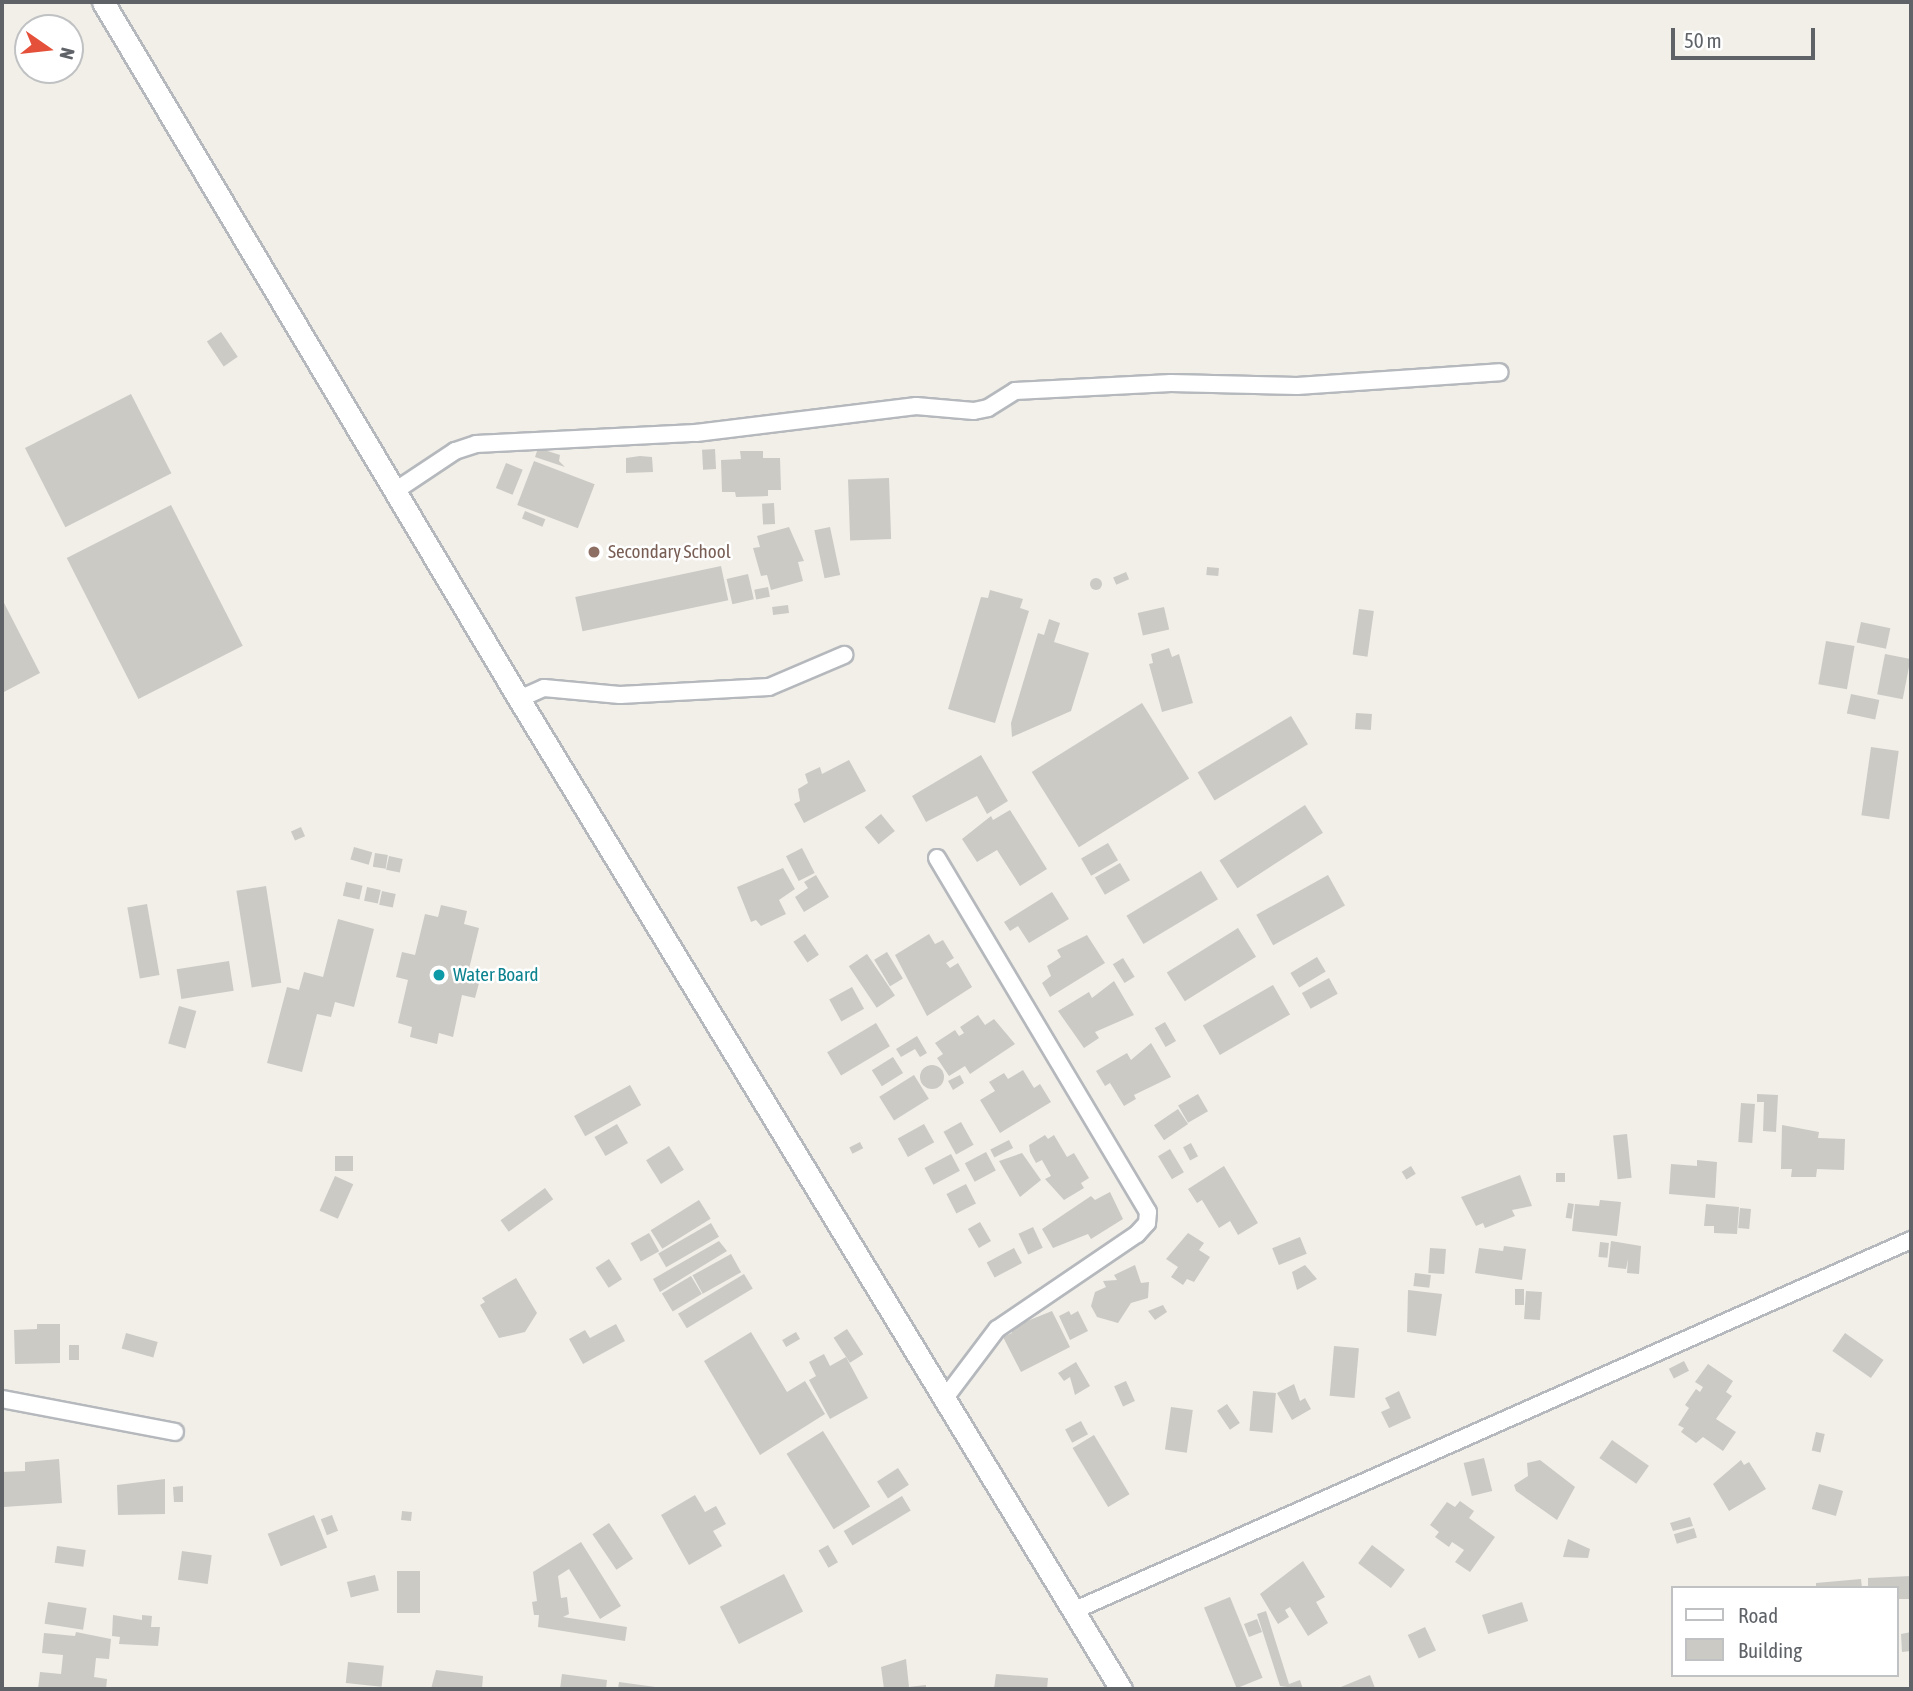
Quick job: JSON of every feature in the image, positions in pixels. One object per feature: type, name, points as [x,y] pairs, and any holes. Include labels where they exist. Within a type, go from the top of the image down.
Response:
[{"type":"main road","points":[[103,2],[519,699],[1121,1689]]},
{"type":"street","points":[[395,491],[455,451],[476,444],[696,433],[916,406],[974,411],[988,408],[1015,391],[1171,383],[1297,386],[1500,372]]},
{"type":"street","points":[[519,699],[544,688],[620,695],[769,687],[844,655]]},
{"type":"street","points":[[937,858],[1148,1212],[1147,1223],[1136,1234],[996,1329],[945,1398]]},
{"type":"street","points":[[1073,1611],[1911,1240]]},
{"type":"street","points":[[2,1399],[175,1432]]},
{"type":"building","points":[[221,332],[238,357],[224,366],[207,342]]},
{"type":"building","points":[[131,394],[171,473],[65,527],[25,448]]},
{"type":"building","points":[[538,448],[560,455],[559,461],[565,467],[535,457]]},
{"type":"building","points":[[715,449],[716,469],[703,470],[702,450]]},
{"type":"building","points":[[740,451],[763,451],[763,458],[780,458],[781,490],[768,490],[768,496],[736,497],[735,492],[722,492],[721,460],[741,459]]},
{"type":"building","points":[[652,457],[653,472],[626,473],[626,458]]},
{"type":"building","points":[[534,461],[595,484],[578,528],[517,505]]},
{"type":"building","points":[[506,463],[523,470],[513,495],[496,488]]},
{"type":"building","points":[[889,478],[891,539],[850,540],[848,479]]},
{"type":"building","points":[[774,503],[775,524],[763,525],[762,504]]},
{"type":"building","points":[[171,505],[243,646],[138,699],[67,558]]},
{"type":"building","points":[[525,511],[545,519],[542,527],[522,518]]},
{"type":"building","points":[[789,527],[804,561],[798,562],[803,581],[771,590],[767,575],[761,576],[753,548],[760,547],[757,536]]},
{"type":"building","points":[[830,527],[840,575],[825,578],[814,530]]},
{"type":"building","points":[[721,566],[728,600],[583,631],[575,597]]},
{"type":"building","points":[[1207,567],[1219,568],[1218,576],[1206,575]]},
{"type":"building","points":[[1126,572],[1129,579],[1116,585],[1113,577]]},
{"type":"building","points":[[748,574],[754,599],[732,604],[727,579]]},
{"type":"building","points":[[1096,578],[1102,584],[1096,590],[1090,584]]},
{"type":"building","points":[[768,587],[770,597],[756,599],[754,590]]},
{"type":"building","points":[[990,590],[1023,599],[1020,608],[1029,611],[995,723],[948,709],[981,597],[988,598]]},
{"type":"building","points":[[2,599],[40,673],[2,693]]},
{"type":"building","points":[[788,605],[789,613],[773,615],[772,607]]},
{"type":"building","points":[[1164,607],[1169,629],[1143,635],[1138,613]]},
{"type":"building","points":[[1359,609],[1374,611],[1367,657],[1353,655]]},
{"type":"building","points":[[1049,619],[1060,623],[1054,642],[1089,653],[1071,711],[1012,737],[1011,723],[1038,633],[1044,635]]},
{"type":"building","points":[[1861,622],[1890,628],[1886,649],[1857,643]]},
{"type":"building","points":[[1826,641],[1855,646],[1847,689],[1818,684]]},
{"type":"building","points":[[1169,648],[1172,657],[1179,654],[1193,703],[1162,712],[1149,664],[1153,663],[1151,654]]},
{"type":"building","points":[[1885,654],[1911,659],[1903,699],[1877,694]]},
{"type":"building","points":[[1851,694],[1879,700],[1875,720],[1847,714]]},
{"type":"building","points":[[1142,703],[1189,778],[1079,847],[1032,772]]},
{"type":"building","points":[[1356,713],[1372,714],[1371,730],[1355,729]]},
{"type":"building","points":[[1291,716],[1308,744],[1215,800],[1198,772]]},
{"type":"building","points":[[1871,747],[1899,751],[1889,819],[1861,815]]},
{"type":"building","points":[[981,755],[1008,801],[987,814],[977,796],[926,822],[912,796]]},
{"type":"building","points":[[849,760],[866,791],[804,823],[794,804],[800,801],[798,789],[808,783],[805,774],[820,767],[822,774]]},
{"type":"building","points":[[1305,805],[1323,833],[1237,888],[1219,861]]},
{"type":"building","points":[[1010,810],[1047,869],[1020,886],[997,850],[977,862],[962,839],[991,816],[993,820]]},
{"type":"building","points":[[881,814],[895,831],[879,844],[865,827]]},
{"type":"building","points":[[301,827],[305,836],[295,841],[291,831]]},
{"type":"building","points":[[1108,843],[1118,860],[1091,876],[1081,858]]},
{"type":"building","points":[[354,847],[372,852],[369,865],[350,859]]},
{"type":"building","points":[[802,848],[815,873],[799,881],[786,856]]},
{"type":"building","points":[[375,853],[388,855],[386,869],[373,867]]},
{"type":"building","points":[[389,856],[403,859],[400,873],[386,870]]},
{"type":"building","points":[[1120,863],[1130,880],[1105,895],[1095,878]]},
{"type":"building","points":[[783,868],[795,889],[779,900],[786,914],[761,926],[756,920],[751,922],[737,887]]},
{"type":"building","points":[[1201,871],[1218,899],[1143,944],[1126,916]]},
{"type":"building","points":[[816,875],[829,897],[804,912],[795,897],[808,888],[804,882]]},
{"type":"building","points":[[1328,875],[1345,906],[1273,945],[1256,915]]},
{"type":"building","points":[[346,882],[363,886],[359,899],[343,896]]},
{"type":"building","points":[[266,886],[281,983],[252,987],[236,891]]},
{"type":"building","points":[[367,887],[381,890],[378,904],[364,901]]},
{"type":"building","points":[[382,891],[396,894],[393,908],[379,905]]},
{"type":"building","points":[[1052,892],[1069,919],[1029,943],[1018,926],[1010,931],[1004,922]]},
{"type":"building","points":[[147,904],[160,975],[140,978],[127,907]]},
{"type":"building","name":"Water Board","points":[[441,905],[467,911],[464,924],[479,928],[469,969],[482,972],[475,998],[462,995],[453,1037],[439,1033],[437,1044],[410,1037],[412,1027],[398,1023],[408,980],[396,977],[402,952],[415,955],[425,914],[438,917]]},
{"type":"building","points":[[338,919],[374,929],[354,1007],[335,1002],[331,1017],[317,1014],[302,1072],[267,1063],[287,987],[299,990],[304,972],[323,977]]},
{"type":"building","points":[[1238,928],[1256,957],[1185,1001],[1167,973]]},
{"type":"building","points":[[805,934],[819,955],[807,963],[793,942]]},
{"type":"building","points":[[929,934],[935,944],[943,940],[954,958],[946,963],[950,968],[958,963],[972,987],[927,1016],[895,955]]},
{"type":"building","points":[[1087,935],[1105,963],[1050,997],[1042,983],[1051,976],[1047,966],[1061,957],[1057,950]]},
{"type":"building","points":[[887,952],[903,979],[890,986],[874,960]]},
{"type":"building","points":[[867,954],[895,995],[877,1008],[849,966]]},
{"type":"building","points":[[1317,957],[1326,972],[1299,988],[1290,973]]},
{"type":"building","points":[[1123,958],[1135,977],[1124,983],[1113,964]]},
{"type":"building","points":[[229,961],[234,991],[181,999],[177,969]]},
{"type":"building","points":[[1329,978],[1338,994],[1311,1009],[1302,993]]},
{"type":"building","points":[[1114,981],[1134,1015],[1095,1032],[1099,1038],[1084,1048],[1058,1011],[1089,992],[1092,998]]},
{"type":"building","points":[[1273,985],[1290,1014],[1220,1055],[1203,1026]]},
{"type":"building","points":[[852,987],[864,1009],[841,1021],[829,1000]]},
{"type":"building","points":[[179,1006],[196,1011],[186,1048],[168,1043]]},
{"type":"building","points":[[978,1015],[985,1025],[994,1019],[1015,1044],[970,1074],[965,1066],[949,1076],[937,1058],[943,1054],[935,1043],[955,1030],[959,1036],[964,1033],[960,1027]]},
{"type":"building","points":[[1165,1022],[1176,1041],[1166,1047],[1155,1028]]},
{"type":"building","points":[[876,1023],[890,1046],[841,1076],[827,1052]]},
{"type":"building","points":[[917,1036],[927,1053],[920,1057],[915,1049],[901,1057],[896,1049]]},
{"type":"building","points":[[1151,1043],[1171,1077],[1134,1095],[1136,1099],[1124,1106],[1110,1083],[1105,1086],[1096,1071],[1127,1053],[1131,1060]]},
{"type":"building","points":[[893,1057],[903,1073],[882,1086],[872,1070]]},
{"type":"building","points":[[932,1065],[940,1069],[944,1077],[940,1085],[932,1089],[924,1085],[920,1077],[924,1069]]},
{"type":"building","points":[[1023,1070],[1034,1088],[1040,1084],[1051,1102],[1000,1133],[980,1100],[995,1091],[989,1082],[1004,1073],[1008,1079]]},
{"type":"building","points":[[914,1075],[929,1099],[894,1120],[879,1097]]},
{"type":"building","points":[[960,1075],[964,1083],[953,1090],[948,1081]]},
{"type":"building","points":[[630,1085],[641,1105],[585,1136],[574,1116]]},
{"type":"building","points":[[1198,1094],[1208,1111],[1188,1123],[1178,1106]]},
{"type":"building","points":[[1757,1094],[1778,1095],[1776,1132],[1763,1131],[1764,1102],[1757,1102]]},
{"type":"building","points":[[1741,1103],[1755,1104],[1752,1143],[1738,1142]]},
{"type":"building","points":[[1178,1109],[1188,1124],[1164,1140],[1154,1125]]},
{"type":"building","points":[[961,1122],[974,1145],[956,1154],[944,1132]]},
{"type":"building","points":[[617,1124],[628,1143],[605,1156],[594,1137]]},
{"type":"building","points":[[924,1124],[934,1142],[908,1157],[898,1139]]},
{"type":"building","points":[[1782,1125],[1819,1132],[1818,1138],[1845,1139],[1844,1170],[1817,1169],[1816,1177],[1791,1177],[1792,1169],[1781,1169]]},
{"type":"building","points":[[1627,1134],[1632,1178],[1618,1179],[1613,1135]]},
{"type":"building","points":[[1045,1135],[1048,1139],[1054,1135],[1067,1157],[1074,1153],[1089,1178],[1081,1183],[1084,1188],[1064,1200],[1045,1179],[1051,1176],[1042,1160],[1036,1163],[1030,1152],[1029,1145]]},
{"type":"building","points":[[1009,1140],[1013,1148],[994,1158],[990,1150]]},
{"type":"building","points":[[860,1142],[863,1148],[852,1154],[849,1147]]},
{"type":"building","points":[[1191,1143],[1198,1156],[1190,1160],[1183,1147]]},
{"type":"building","points":[[669,1146],[684,1170],[661,1184],[646,1160]]},
{"type":"building","points":[[1170,1149],[1184,1172],[1172,1179],[1158,1156]]},
{"type":"building","points":[[986,1152],[996,1171],[975,1182],[965,1163]]},
{"type":"building","points":[[1022,1153],[1041,1180],[1020,1197],[999,1161]]},
{"type":"building","points":[[951,1154],[960,1171],[933,1185],[925,1168]]},
{"type":"building","points":[[335,1156],[353,1156],[353,1171],[335,1171]]},
{"type":"building","points":[[1697,1160],[1717,1162],[1715,1198],[1669,1194],[1671,1164],[1697,1166]]},
{"type":"building","points":[[1224,1166],[1258,1223],[1238,1235],[1230,1221],[1219,1228],[1202,1200],[1197,1203],[1188,1189]]},
{"type":"building","points":[[1411,1166],[1416,1174],[1406,1179],[1402,1172]]},
{"type":"building","points":[[1556,1173],[1565,1173],[1565,1182],[1556,1182]]},
{"type":"building","points":[[1520,1175],[1532,1206],[1512,1210],[1515,1216],[1485,1228],[1483,1223],[1476,1226],[1461,1197]]},
{"type":"building","points":[[335,1176],[353,1184],[338,1219],[320,1211]]},
{"type":"building","points":[[966,1184],[976,1204],[956,1214],[946,1194]]},
{"type":"building","points":[[545,1188],[553,1199],[509,1232],[501,1220]]},
{"type":"building","points":[[1110,1192],[1123,1219],[1091,1239],[1088,1234],[1053,1248],[1042,1229],[1091,1196],[1095,1200]]},
{"type":"building","points":[[699,1200],[711,1219],[662,1249],[651,1230]]},
{"type":"building","points":[[1600,1200],[1621,1202],[1617,1236],[1572,1231],[1575,1204],[1599,1206]]},
{"type":"building","points":[[1568,1203],[1574,1204],[1572,1219],[1566,1218]]},
{"type":"building","points":[[1706,1204],[1739,1207],[1737,1234],[1714,1233],[1714,1226],[1704,1226]]},
{"type":"building","points":[[1740,1208],[1751,1209],[1749,1229],[1738,1228]]},
{"type":"building","points":[[980,1222],[991,1241],[979,1248],[968,1229]]},
{"type":"building","points":[[711,1223],[719,1237],[666,1267],[658,1254]]},
{"type":"building","points":[[1033,1227],[1043,1248],[1028,1255],[1018,1234]]},
{"type":"building","points":[[649,1233],[659,1251],[641,1262],[631,1243]]},
{"type":"building","points":[[1188,1233],[1204,1243],[1199,1250],[1210,1257],[1194,1282],[1187,1279],[1183,1285],[1171,1277],[1178,1267],[1166,1259]]},
{"type":"building","points":[[1300,1237],[1307,1254],[1279,1265],[1272,1248]]},
{"type":"building","points":[[719,1241],[727,1251],[660,1292],[653,1279]]},
{"type":"building","points":[[1611,1241],[1641,1246],[1639,1274],[1627,1273],[1628,1259],[1626,1269],[1608,1267]]},
{"type":"building","points":[[1600,1242],[1609,1243],[1607,1258],[1598,1257]]},
{"type":"building","points":[[1504,1246],[1526,1249],[1522,1280],[1475,1273],[1479,1248],[1503,1251]]},
{"type":"building","points":[[1014,1248],[1022,1263],[995,1278],[987,1263]]},
{"type":"building","points":[[1430,1248],[1446,1249],[1444,1274],[1428,1273]]},
{"type":"building","points":[[731,1254],[741,1272],[703,1294],[693,1275]]},
{"type":"building","points":[[609,1259],[622,1279],[609,1288],[596,1268]]},
{"type":"building","points":[[1135,1265],[1141,1283],[1149,1282],[1148,1298],[1131,1303],[1118,1323],[1097,1317],[1091,1306],[1095,1292],[1106,1287],[1103,1281],[1117,1280],[1114,1275]]},
{"type":"building","points":[[1305,1265],[1317,1279],[1297,1290],[1292,1272]]},
{"type":"building","points":[[1415,1273],[1431,1275],[1429,1288],[1413,1286]]},
{"type":"building","points":[[744,1274],[753,1289],[687,1328],[678,1314]]},
{"type":"building","points":[[691,1276],[702,1294],[673,1312],[662,1294]]},
{"type":"building","points":[[516,1278],[537,1313],[525,1332],[499,1338],[480,1305],[485,1302],[482,1298]]},
{"type":"building","points":[[1515,1289],[1524,1289],[1524,1305],[1515,1305]]},
{"type":"building","points":[[1408,1290],[1442,1294],[1436,1336],[1407,1332]]},
{"type":"building","points":[[1526,1291],[1542,1292],[1540,1320],[1524,1319]]},
{"type":"building","points":[[1163,1305],[1167,1312],[1155,1320],[1148,1311]]},
{"type":"building","points":[[1052,1311],[1070,1347],[1021,1372],[1003,1337],[1012,1333],[1010,1328]]},
{"type":"building","points":[[1069,1311],[1071,1315],[1078,1311],[1088,1331],[1070,1340],[1059,1316]]},
{"type":"building","points":[[37,1324],[60,1324],[60,1363],[15,1364],[14,1330],[37,1329]]},
{"type":"building","points":[[616,1324],[625,1341],[583,1364],[569,1339],[585,1330],[590,1338]]},
{"type":"building","points":[[847,1329],[863,1354],[850,1363],[834,1338]]},
{"type":"building","points":[[751,1332],[787,1392],[805,1381],[825,1414],[760,1455],[704,1361]]},
{"type":"building","points":[[796,1332],[800,1339],[786,1347],[782,1340]]},
{"type":"building","points":[[126,1333],[158,1342],[153,1357],[122,1348]]},
{"type":"building","points":[[1845,1333],[1884,1360],[1871,1378],[1832,1351]]},
{"type":"building","points":[[69,1345],[79,1345],[79,1360],[69,1360]]},
{"type":"building","points":[[1334,1346],[1359,1348],[1355,1398],[1330,1396]]},
{"type":"building","points":[[824,1354],[830,1366],[846,1357],[868,1398],[830,1419],[809,1380],[816,1376],[809,1362]]},
{"type":"building","points":[[1684,1361],[1689,1371],[1674,1379],[1669,1369]]},
{"type":"building","points":[[1076,1362],[1090,1386],[1075,1395],[1070,1377],[1064,1381],[1058,1373]]},
{"type":"building","points":[[1708,1364],[1733,1381],[1726,1392],[1732,1396],[1716,1419],[1736,1432],[1723,1451],[1703,1437],[1696,1443],[1681,1432],[1684,1428],[1678,1425],[1689,1408],[1685,1405],[1696,1389],[1700,1392],[1703,1387],[1695,1382]]},
{"type":"building","points":[[1126,1381],[1135,1401],[1123,1406],[1114,1386]]},
{"type":"building","points":[[1294,1384],[1300,1401],[1305,1398],[1311,1409],[1292,1420],[1277,1393]]},
{"type":"building","points":[[1253,1391],[1276,1393],[1272,1433],[1250,1431]]},
{"type":"building","points":[[1399,1391],[1411,1418],[1389,1428],[1381,1412],[1390,1408],[1385,1398]]},
{"type":"building","points":[[1227,1404],[1240,1423],[1230,1430],[1217,1411]]},
{"type":"building","points":[[1171,1407],[1193,1410],[1187,1453],[1165,1450]]},
{"type":"building","points":[[1081,1421],[1088,1434],[1072,1443],[1065,1429]]},
{"type":"building","points":[[823,1431],[870,1506],[834,1529],[787,1454]]},
{"type":"building","points":[[1816,1432],[1825,1434],[1820,1453],[1812,1451]]},
{"type":"building","points":[[1094,1435],[1130,1494],[1108,1507],[1073,1448]]},
{"type":"building","points":[[1612,1440],[1649,1466],[1636,1484],[1599,1458]]},
{"type":"building","points":[[1484,1458],[1492,1491],[1472,1496],[1464,1463]]},
{"type":"building","points":[[59,1459],[62,1503],[4,1507],[2,1472],[25,1471],[25,1462]]},
{"type":"building","points":[[1540,1460],[1575,1487],[1557,1520],[1516,1491],[1514,1485],[1528,1476],[1527,1463]]},
{"type":"building","points":[[1741,1460],[1744,1465],[1749,1462],[1766,1489],[1729,1511],[1713,1484]]},
{"type":"building","points":[[898,1468],[909,1485],[888,1498],[877,1482]]},
{"type":"building","points":[[165,1479],[165,1514],[118,1515],[117,1485]]},
{"type":"building","points":[[1819,1484],[1843,1491],[1836,1516],[1812,1509]]},
{"type":"building","points":[[183,1486],[183,1502],[174,1502],[173,1487]]},
{"type":"building","points":[[695,1495],[705,1512],[716,1506],[726,1524],[713,1531],[722,1546],[689,1565],[661,1515]]},
{"type":"building","points":[[902,1496],[911,1511],[852,1546],[844,1531]]},
{"type":"building","points":[[1460,1501],[1474,1511],[1469,1518],[1495,1537],[1470,1572],[1455,1562],[1464,1550],[1452,1542],[1449,1547],[1435,1537],[1439,1532],[1430,1525],[1447,1502],[1455,1507]]},
{"type":"building","points":[[402,1511],[412,1512],[411,1521],[401,1520]]},
{"type":"building","points":[[314,1515],[327,1547],[281,1566],[268,1534]]},
{"type":"building","points":[[332,1515],[338,1531],[327,1535],[321,1519]]},
{"type":"building","points":[[1690,1517],[1693,1526],[1673,1531],[1670,1523]]},
{"type":"building","points":[[609,1523],[633,1559],[616,1570],[592,1534]]},
{"type":"building","points":[[1694,1528],[1697,1538],[1677,1544],[1674,1534]]},
{"type":"building","points":[[1568,1539],[1590,1549],[1588,1558],[1563,1557]]},
{"type":"building","points":[[581,1542],[621,1606],[600,1619],[569,1569],[558,1576],[561,1598],[567,1597],[569,1614],[563,1617],[627,1627],[625,1641],[538,1627],[539,1615],[534,1615],[532,1602],[537,1601],[533,1572]]},
{"type":"building","points":[[828,1545],[838,1562],[828,1568],[818,1550]]},
{"type":"building","points":[[1372,1545],[1405,1570],[1391,1588],[1358,1563]]},
{"type":"building","points":[[57,1546],[86,1550],[83,1567],[55,1563]]},
{"type":"building","points":[[182,1551],[212,1555],[208,1584],[178,1580]]},
{"type":"building","points":[[1303,1561],[1325,1597],[1316,1602],[1328,1623],[1308,1636],[1290,1607],[1285,1610],[1289,1617],[1278,1624],[1260,1594]]},
{"type":"building","points":[[397,1571],[420,1571],[420,1613],[397,1613]]},
{"type":"building","points":[[784,1574],[803,1611],[739,1644],[720,1607]]},
{"type":"building","points":[[375,1575],[379,1591],[351,1598],[347,1582]]},
{"type":"building","points":[[1911,1576],[1911,1599],[1899,1599],[1899,1586],[1868,1586],[1868,1578]]},
{"type":"building","points":[[1861,1579],[1862,1586],[1816,1586],[1816,1583]]},
{"type":"building","points":[[1230,1597],[1263,1678],[1237,1688],[1204,1607]]},
{"type":"building","points":[[48,1602],[87,1608],[83,1630],[45,1624]]},
{"type":"building","points":[[1522,1602],[1528,1621],[1488,1634],[1482,1615]]},
{"type":"building","points":[[1266,1611],[1289,1684],[1300,1680],[1303,1689],[1280,1686],[1257,1614]]},
{"type":"building","points":[[113,1615],[142,1620],[142,1615],[152,1616],[151,1627],[160,1627],[158,1646],[119,1644],[120,1637],[112,1636]]},
{"type":"building","points":[[1257,1619],[1262,1632],[1249,1637],[1244,1624]]},
{"type":"building","points":[[1425,1627],[1436,1651],[1419,1659],[1408,1635]]},
{"type":"building","points":[[76,1632],[111,1639],[109,1659],[96,1658],[94,1677],[107,1679],[106,1689],[38,1689],[40,1672],[61,1674],[63,1655],[42,1653],[44,1633],[75,1636]]},
{"type":"building","points":[[1911,1632],[1911,1651],[1902,1652],[1901,1634]]},
{"type":"building","points":[[906,1659],[909,1687],[926,1685],[926,1689],[884,1689],[881,1667]]},
{"type":"building","points":[[348,1662],[384,1666],[382,1687],[346,1683]]},
{"type":"building","points":[[436,1670],[483,1676],[482,1689],[431,1689]]},
{"type":"building","points":[[562,1674],[607,1680],[606,1689],[560,1689]]},
{"type":"building","points":[[996,1674],[1048,1678],[1047,1689],[994,1689]]},
{"type":"building","points":[[1370,1675],[1375,1688],[1336,1689]]},
{"type":"building","points":[[619,1682],[663,1688],[618,1689]]},
{"type":"place","name":"Secondary School","points":[[594,552]]},
{"type":"place","name":"Water Board","points":[[439,975]]}]
